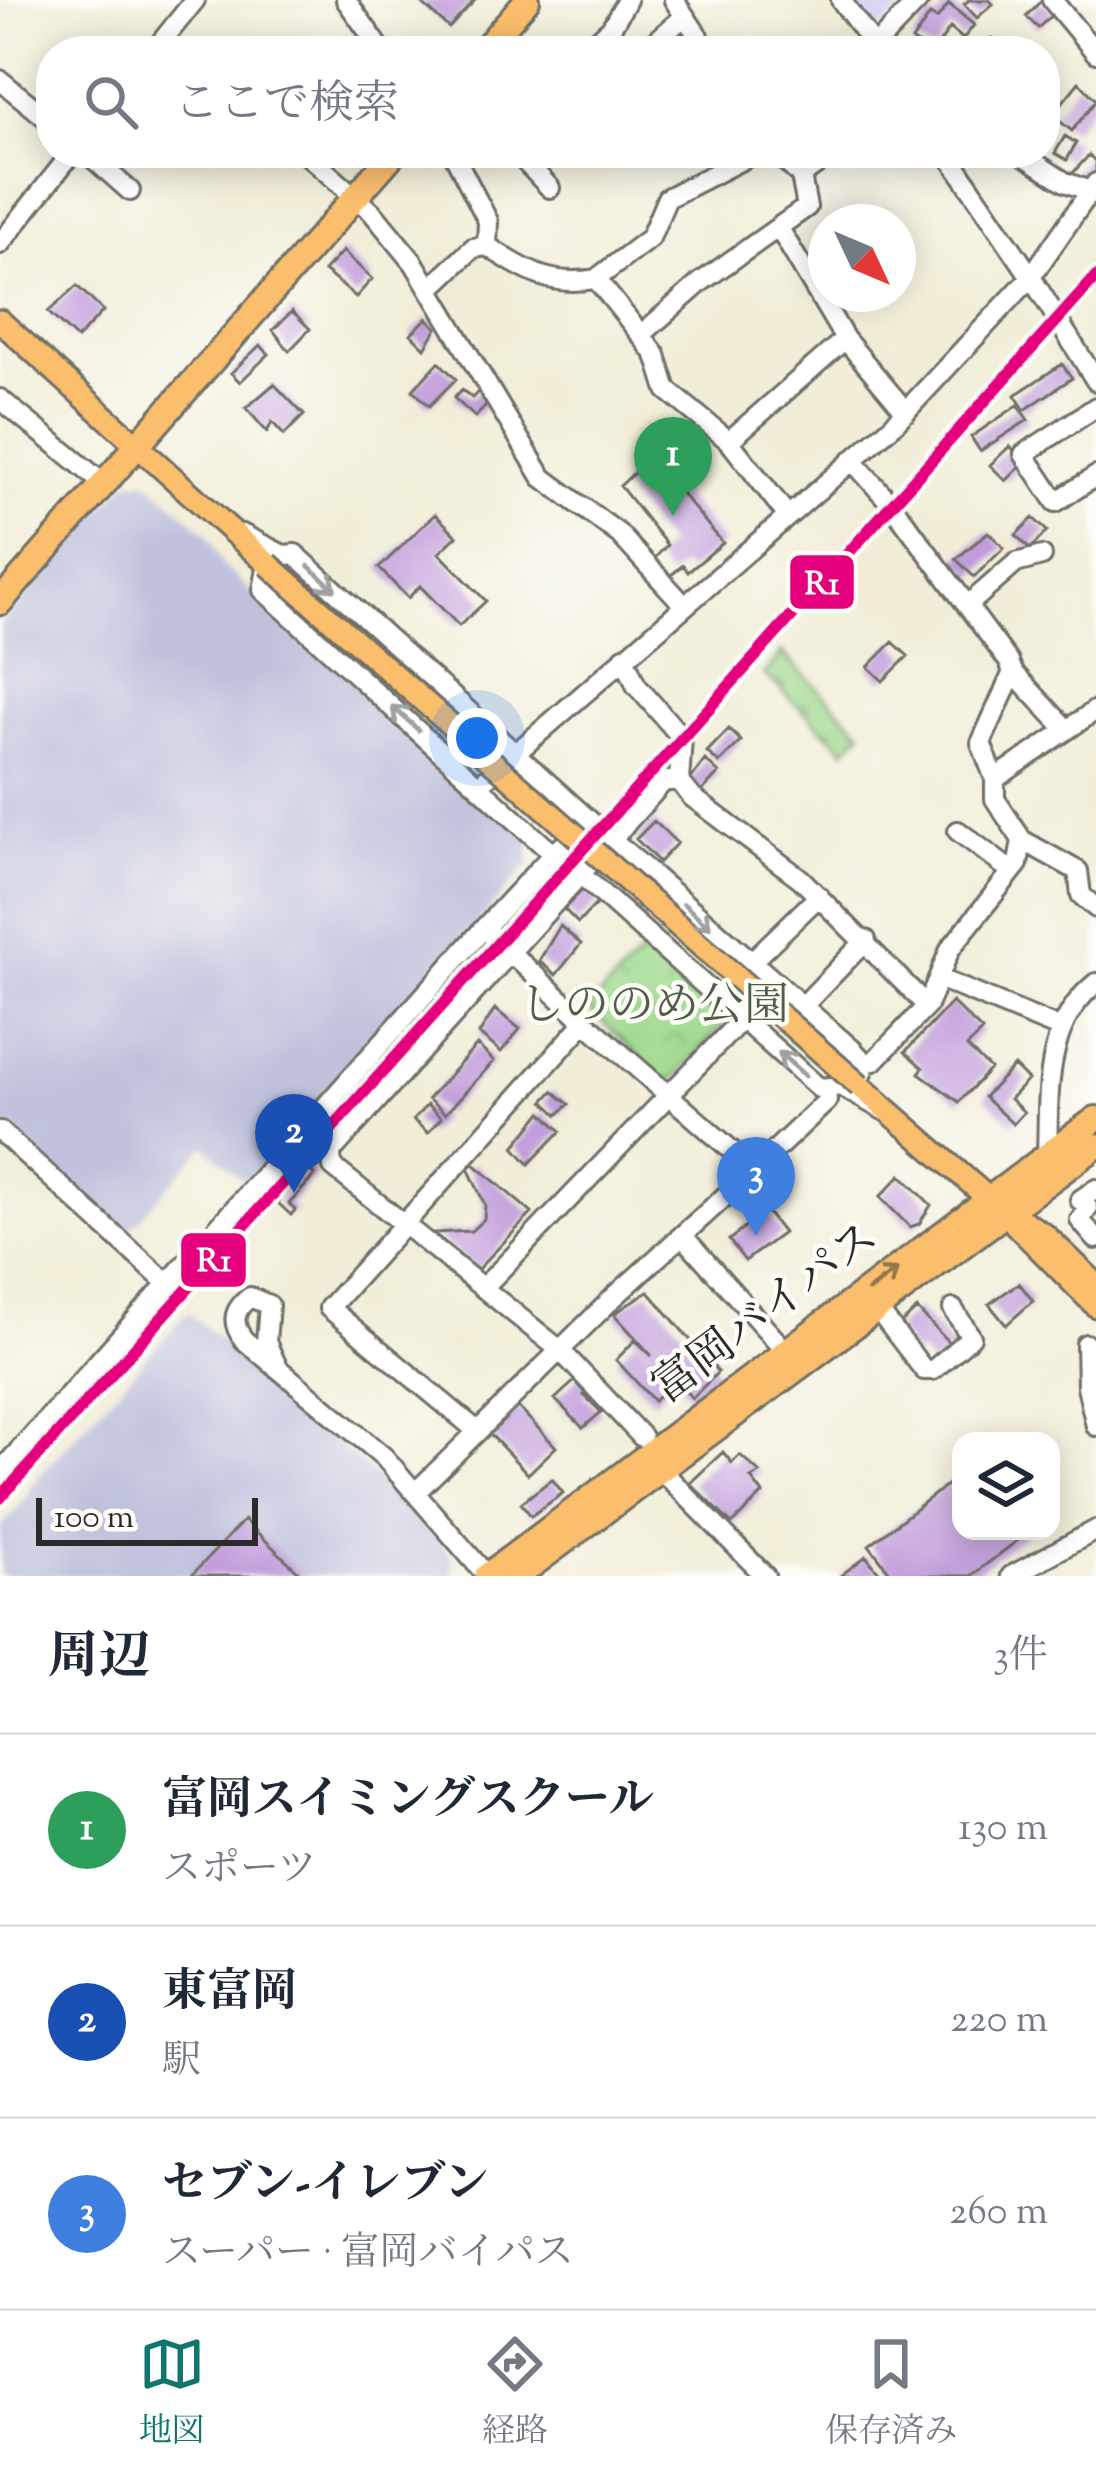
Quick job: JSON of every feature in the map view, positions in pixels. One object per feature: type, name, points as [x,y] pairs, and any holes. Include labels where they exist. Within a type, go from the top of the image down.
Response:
[{"type":"highway","points":[[496,36],[527,0]]},
{"type":"highway","points":[[0,602],[381,168]]},
{"type":"highway","name":"富岡バイパス","points":[[518,1576],[878,1310],[999,1206],[1047,1156],[1096,1119]]},
{"type":"highway","name":"富岡バイパス","points":[[487,1576],[787,1353],[999,1206],[1096,1146]]},
{"type":"main road","points":[[0,321],[222,524],[863,1075],[892,1114],[999,1206],[1045,1235],[1096,1284]]},
{"type":"main road","points":[[999,1206],[1033,1247],[1096,1306]]},
{"type":"street","points":[[166,36],[195,0]]},
{"type":"street","points":[[346,0],[371,36]]},
{"type":"street","points":[[602,36],[627,0]]},
{"type":"street","points":[[842,0],[868,36]]},
{"type":"street","points":[[888,36],[919,0]]},
{"type":"street","points":[[1052,0],[1096,53]]},
{"type":"street","points":[[657,36],[680,8],[698,36]]},
{"type":"street","points":[[0,80],[36,110]]},
{"type":"street","points":[[0,244],[60,168]]},
{"type":"street","points":[[104,168],[130,191]]},
{"type":"street","points":[[323,168],[356,196],[431,286],[542,477],[619,535],[683,604]]},
{"type":"street","points":[[465,168],[488,221],[488,246]]},
{"type":"street","points":[[531,168],[550,188]]},
{"type":"street","points":[[431,286],[473,248],[488,246],[536,278],[556,283],[596,279],[650,238],[667,198],[726,168]]},
{"type":"street","points":[[641,335],[701,282],[807,207],[801,176],[792,168]]},
{"type":"street","points":[[801,176],[812,168]]},
{"type":"street","points":[[956,168],[1096,381]]},
{"type":"street","points":[[479,785],[906,412],[1031,277],[1093,187],[1065,182],[1043,168]]},
{"type":"street","points":[[780,230],[845,339],[906,412]]},
{"type":"street","points":[[596,279],[656,355],[667,390],[729,441],[787,515]]},
{"type":"street","points":[[729,441],[845,339]]},
{"type":"street","points":[[0,399],[105,485]]},
{"type":"street","points":[[1096,407],[1024,454],[1056,502],[1096,476]]},
{"type":"street","points":[[852,460],[969,604],[1013,672],[1066,729]]},
{"type":"street","points":[[0,1472],[484,928],[553,854],[591,822],[295,554],[283,556],[222,524]]},
{"type":"street","points":[[969,604],[1016,563],[1042,556]]},
{"type":"street","points":[[268,564],[263,590],[553,854]]},
{"type":"street","points":[[624,658],[636,686],[682,738],[680,781],[692,797],[819,896],[927,1006]]},
{"type":"street","points":[[1013,672],[981,743],[995,779],[995,799],[1022,840],[1078,872],[1081,895],[1096,908]]},
{"type":"street","points":[[995,779],[1096,710]]},
{"type":"street","points":[[642,1438],[560,1350],[333,1167],[330,1153],[610,838],[664,781],[680,781]]},
{"type":"street","points":[[958,831],[1011,871]]},
{"type":"street","points":[[610,838],[801,1008],[863,1075],[927,1006],[950,949],[1011,871],[1022,840]]},
{"type":"street","points":[[579,872],[819,1088],[840,1086],[892,1114]]},
{"type":"street","points":[[750,963],[819,896]]},
{"type":"street","points":[[484,928],[754,1170]]},
{"type":"street","points":[[801,1008],[866,940]]},
{"type":"street","points":[[940,979],[1059,1028]]},
{"type":"street","points":[[1047,1156],[1048,1090],[1059,1028],[1096,983]]},
{"type":"street","points":[[482,1288],[742,1018]]},
{"type":"street","points":[[476,1430],[328,1308],[585,1022]]},
{"type":"street","points":[[420,1494],[476,1430],[520,1394],[560,1350],[827,1101],[826,1088]]},
{"type":"street","points":[[0,1131],[169,1285]]},
{"type":"street","points":[[1096,1189],[1081,1200],[1088,1208],[1080,1220],[1096,1239]]},
{"type":"street","points":[[683,1235],[787,1353]]},
{"type":"street","points":[[878,1310],[924,1370],[933,1370],[971,1337],[952,1309]]},
{"type":"street","points":[[1086,1344],[1087,1386],[1096,1426]]},
{"type":"street","points":[[277,1366],[420,1494],[487,1576]]},
{"type":"street","points":[[662,1471],[765,1576]]},
{"type":"street","points":[[1011,1576],[1096,1530]]},
{"type":"shaded area","points":[[851,0],[912,0],[881,27],[868,23]]},
{"type":"shaded area","points":[[147,480],[207,534],[223,566],[530,835],[529,864],[247,1184],[205,1145],[125,1235],[0,1123],[0,624],[128,481]]},
{"type":"shaded area","points":[[188,1312],[402,1499],[453,1558],[452,1576],[0,1576],[0,1528],[28,1496],[30,1486]]},
{"type":"green space","points":[[782,653],[862,732],[845,750],[764,674]]},
{"type":"green space","name":"しののめ公園","points":[[652,943],[725,1009],[726,1021],[674,1079],[663,1079],[588,1008]]},
{"type":"building","points":[[418,0],[475,0],[449,28]]},
{"type":"building","points":[[969,0],[993,4],[977,18],[964,4]]},
{"type":"building","points":[[1041,1],[1054,13],[1038,28],[1026,16]]},
{"type":"building","points":[[949,4],[974,25],[965,36],[950,28],[944,36],[915,36],[930,15],[937,19]]},
{"type":"building","points":[[1079,82],[1096,100],[1072,131],[1060,121],[1060,105]]},
{"type":"building","points":[[1065,136],[1076,143],[1067,160],[1060,156]]},
{"type":"building","points":[[1089,155],[1096,162],[1096,173],[1084,186],[1072,174]]},
{"type":"building","points":[[343,251],[372,279],[356,297],[324,271]]},
{"type":"building","points":[[77,286],[103,311],[77,339],[48,312]]},
{"type":"building","points":[[292,311],[310,329],[289,351],[273,330]]},
{"type":"building","points":[[427,318],[437,328],[425,348],[411,334]]},
{"type":"building","points":[[260,345],[269,354],[240,382],[231,373]]},
{"type":"building","points":[[439,362],[456,379],[429,406],[413,390]]},
{"type":"building","points":[[1062,364],[1072,378],[1025,410],[1015,395]]},
{"type":"building","points":[[274,384],[304,415],[284,435],[272,422],[267,432],[246,408]]},
{"type":"building","points":[[462,390],[472,398],[480,390],[491,401],[475,417],[454,398]]},
{"type":"building","points":[[1018,405],[1028,420],[980,451],[971,437]]},
{"type":"building","points":[[1010,446],[1025,462],[1006,481],[990,465]]},
{"type":"building","points":[[651,457],[723,543],[688,572],[683,565],[669,577],[654,559],[667,545],[620,486]]},
{"type":"building","points":[[435,514],[457,536],[439,553],[486,601],[459,626],[420,586],[408,598],[379,568]]},
{"type":"building","points":[[1033,518],[1047,531],[1030,549],[1016,535]]},
{"type":"building","points":[[988,532],[1004,548],[974,577],[956,559]]},
{"type":"building","points":[[893,642],[908,656],[883,681],[868,667]]},
{"type":"building","points":[[729,729],[741,741],[719,763],[707,752]]},
{"type":"building","points":[[705,760],[719,773],[701,792],[689,781]]},
{"type":"building","points":[[654,821],[677,843],[659,862],[636,839]]},
{"type":"building","points":[[584,888],[599,901],[578,923],[564,909]]},
{"type":"building","points":[[560,926],[581,944],[556,975],[539,961]]},
{"type":"building","points":[[952,1002],[982,1031],[967,1047],[990,1069],[959,1102],[919,1073],[923,1068],[905,1052]]},
{"type":"building","points":[[495,1009],[520,1029],[501,1052],[479,1034]]},
{"type":"building","points":[[477,1045],[494,1061],[445,1114],[428,1099]]},
{"type":"building","points":[[1014,1066],[1028,1080],[1010,1099],[1024,1112],[1013,1124],[984,1097]]},
{"type":"building","points":[[553,1091],[569,1104],[558,1115],[544,1101]]},
{"type":"building","points":[[427,1105],[441,1118],[428,1133],[413,1120]]},
{"type":"building","points":[[542,1112],[561,1131],[529,1164],[514,1147]]},
{"type":"building","points":[[474,1164],[532,1213],[477,1270],[433,1233],[471,1231],[484,1219],[485,1205],[468,1168]]},
{"type":"building","points":[[308,1169],[315,1175],[289,1204],[295,1210],[291,1215],[278,1203]]},
{"type":"building","points":[[901,1175],[931,1205],[919,1224],[910,1227],[880,1197]]},
{"type":"building","points":[[766,1211],[783,1233],[745,1261],[729,1240]]},
{"type":"building","points":[[1019,1283],[1033,1301],[1006,1325],[989,1304]]},
{"type":"building","points":[[648,1291],[718,1372],[692,1398],[675,1380],[654,1401],[616,1360],[635,1340],[652,1356],[614,1314]]},
{"type":"building","points":[[917,1309],[955,1349],[931,1366],[921,1351],[916,1356],[896,1328]]},
{"type":"building","points":[[579,1377],[590,1387],[584,1395],[601,1412],[583,1428],[555,1399]]},
{"type":"building","points":[[517,1406],[556,1447],[528,1474],[490,1434]]},
{"type":"building","points":[[723,1452],[732,1463],[740,1455],[760,1473],[751,1478],[763,1494],[732,1524],[690,1483]]},
{"type":"building","points":[[552,1479],[563,1493],[531,1516],[521,1503]]},
{"type":"building","points":[[952,1481],[952,1540],[1018,1540],[971,1576],[893,1576],[869,1545]]},
{"type":"building","points":[[244,1520],[303,1576],[191,1576]]},
{"type":"building","points":[[866,1556],[882,1576],[840,1576]]},
{"type":"transit line","name":"R1","points":[[0,1498],[1096,277]]},
{"type":"place","name":"富岡スイミングスクール","points":[[673,516]]},
{"type":"place","name":"東富岡","points":[[294,1193]]},
{"type":"place","name":"セブン-イレブン","points":[[756,1236]]}]
